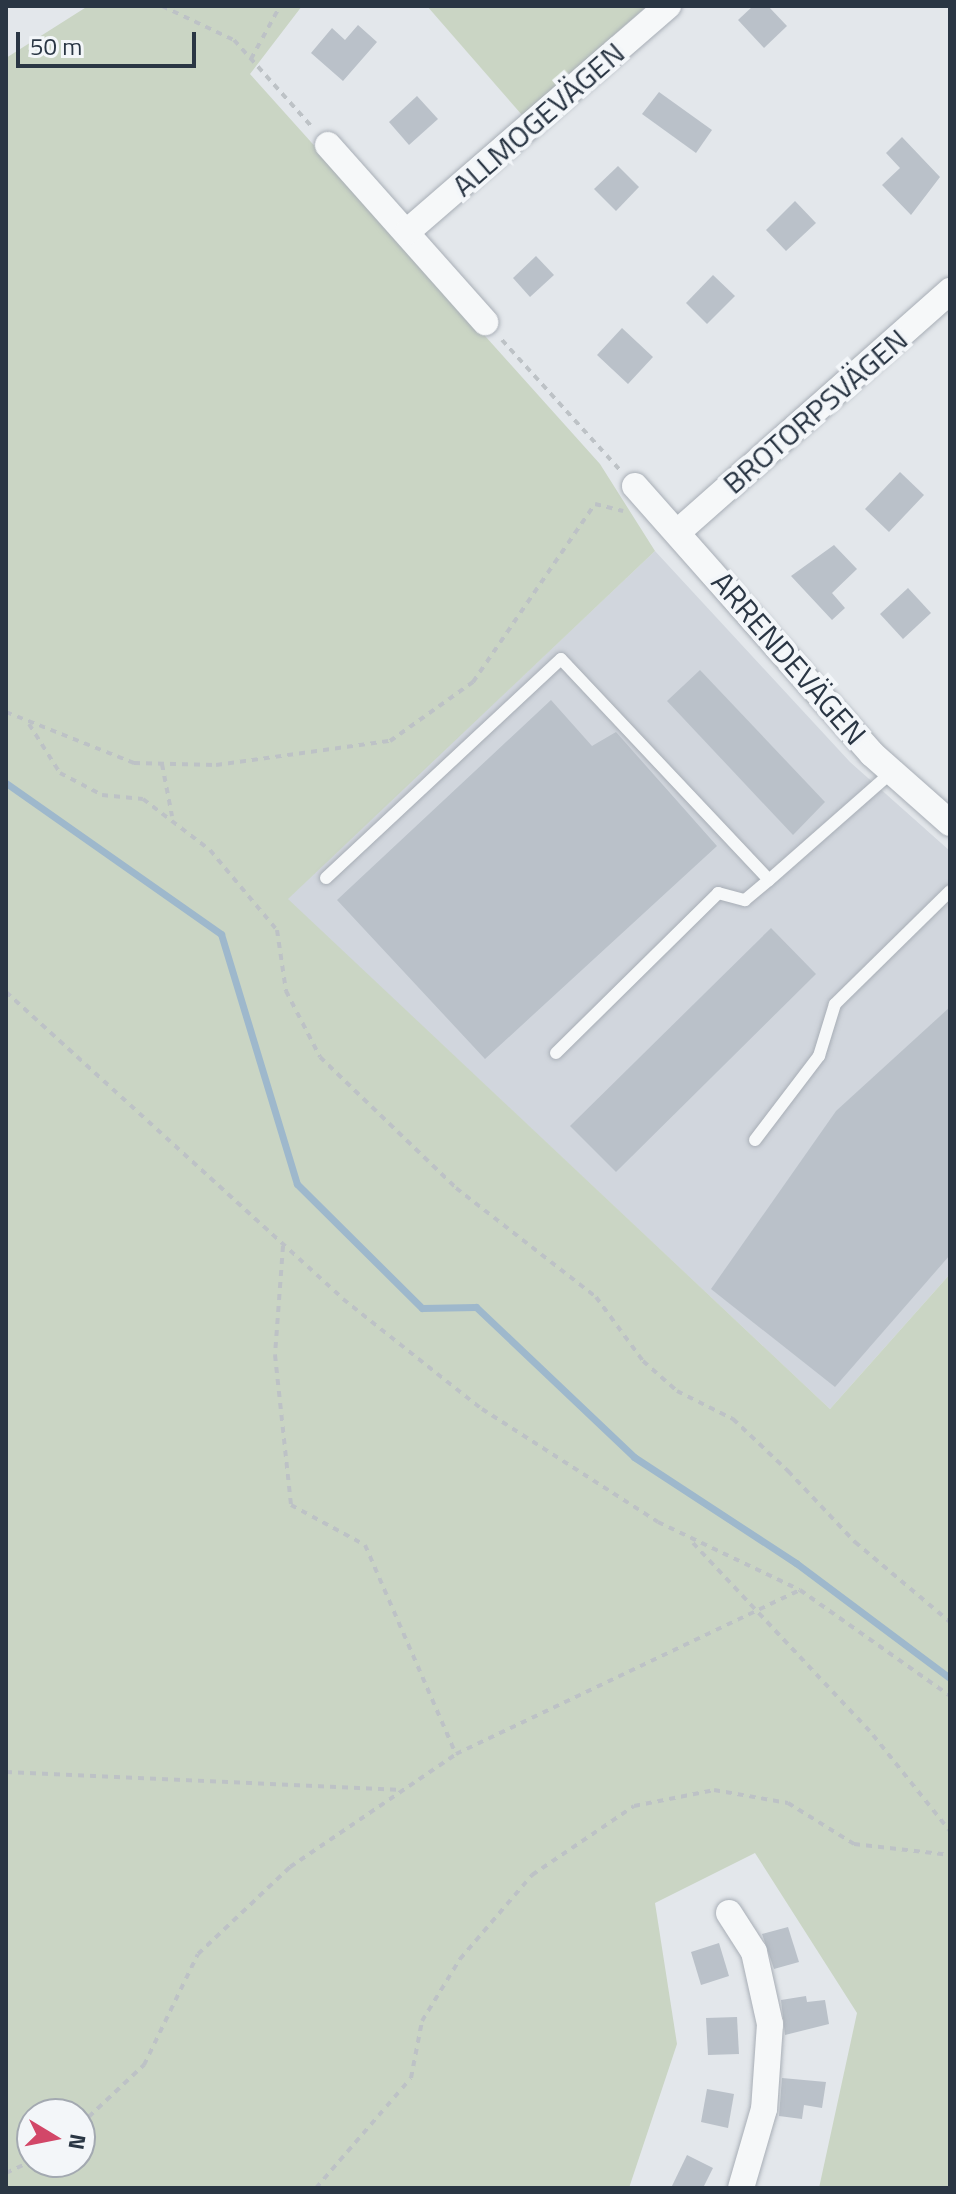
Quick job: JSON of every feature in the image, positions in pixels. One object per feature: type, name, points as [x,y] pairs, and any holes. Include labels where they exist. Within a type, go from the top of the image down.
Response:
[{"type":"street","name":"ALLMOGEVÄGEN","points":[[408,231],[668,6]]},
{"type":"street","points":[[328,145],[408,231],[485,322]]},
{"type":"street","name":"BROTORPSVÄGEN","points":[[674,527],[947,301]]},
{"type":"street","name":"ARRENDEVÄGEN","points":[[635,486],[892,772],[950,823]]},
{"type":"street","points":[[729,1913],[754,1952],[770,2024],[764,2109],[741,2188]]},
{"type":"lane","points":[[326,878],[561,659],[769,880]]},
{"type":"lane","points":[[556,1053],[718,893],[745,900],[892,772]]},
{"type":"lane","points":[[755,1140],[819,1056],[835,1004],[950,891]]},
{"type":"path","points":[[162,6],[234,40],[328,145]]},
{"type":"path","points":[[251,59],[280,6]]},
{"type":"path","points":[[485,322],[635,486]]},
{"type":"path","points":[[6,712],[29,724],[134,763],[216,765],[390,741],[473,682],[595,504],[674,527]]},
{"type":"path","points":[[29,724],[60,773],[102,795],[143,799],[172,816],[277,930],[286,991],[320,1057],[456,1188],[596,1297],[643,1361],[677,1391],[733,1419],[789,1472],[855,1542],[950,1622]]},
{"type":"path","points":[[162,764],[172,816]]},
{"type":"path","points":[[6,992],[283,1246],[482,1409],[690,1540],[800,1590],[950,1696]]},
{"type":"path","points":[[283,1246],[275,1355],[291,1505],[365,1545],[456,1754]]},
{"type":"path","points":[[781,1465],[789,1472]]},
{"type":"path","points":[[690,1540],[760,1609],[950,1831]]},
{"type":"path","points":[[96,2110],[144,2065],[198,1954],[290,1867],[456,1754],[800,1590]]},
{"type":"path","points":[[6,1772],[405,1790]]},
{"type":"path","points":[[316,2188],[411,2078],[422,2021],[460,1959],[532,1875],[634,1806],[714,1790],[788,1803],[854,1844],[950,1855]]},
{"type":"shaded area","points":[[655,551],[850,762],[950,851],[950,1274],[830,1409],[287,899]]},
{"type":"green space","points":[[88,6],[302,6],[250,74],[600,464],[655,551],[288,899],[830,1409],[950,1274],[950,2188],[819,2188],[857,2013],[755,1853],[655,1903],[677,2044],[629,2188],[6,2188],[6,58]]},
{"type":"green space","points":[[427,6],[647,6],[522,115]]},
{"type":"building","points":[[753,6],[768,6],[787,26],[764,48],[738,20]]},
{"type":"building","points":[[358,25],[377,42],[343,81],[311,53],[332,28],[345,40]]},
{"type":"building","points":[[659,92],[712,130],[696,153],[642,114]]},
{"type":"building","points":[[417,96],[438,119],[409,145],[389,122]]},
{"type":"building","points":[[902,137],[940,177],[911,215],[882,185],[900,168],[886,153]]},
{"type":"building","points":[[618,166],[639,187],[616,211],[594,189]]},
{"type":"building","points":[[795,201],[816,223],[786,251],[766,230]]},
{"type":"building","points":[[536,256],[554,275],[530,297],[513,278]]},
{"type":"building","points":[[713,275],[735,296],[707,324],[686,303]]},
{"type":"building","points":[[622,328],[653,357],[628,384],[597,355]]},
{"type":"building","points":[[900,472],[924,495],[889,532],[865,509]]},
{"type":"building","points":[[834,545],[857,569],[832,593],[845,608],[832,620],[791,576]]},
{"type":"building","points":[[908,588],[931,613],[903,639],[880,614]]},
{"type":"building","points":[[700,670],[825,802],[793,835],[667,701]]},
{"type":"building","points":[[551,700],[592,746],[616,732],[717,846],[485,1059],[337,900]]},
{"type":"building","points":[[771,928],[816,974],[616,1172],[570,1126]]},
{"type":"building","points":[[950,1007],[950,1255],[835,1387],[711,1289],[836,1111]]},
{"type":"building","points":[[788,1927],[799,1962],[774,1969],[762,1934]]},
{"type":"building","points":[[719,1943],[729,1976],[701,1985],[691,1952]]},
{"type":"building","points":[[806,1996],[807,2002],[825,2000],[829,2024],[785,2035],[781,2000]]},
{"type":"building","points":[[737,2017],[739,2054],[708,2055],[706,2018]]},
{"type":"building","points":[[782,2078],[826,2082],[822,2108],[804,2105],[802,2119],[779,2116]]},
{"type":"building","points":[[707,2089],[734,2094],[728,2128],[701,2122]]},
{"type":"building","points":[[687,2155],[713,2168],[703,2188],[671,2188]]},
{"type":"waterway","points":[[6,783],[221,934],[297,1184],[422,1308],[476,1307],[634,1457],[796,1563],[950,1678]]}]
